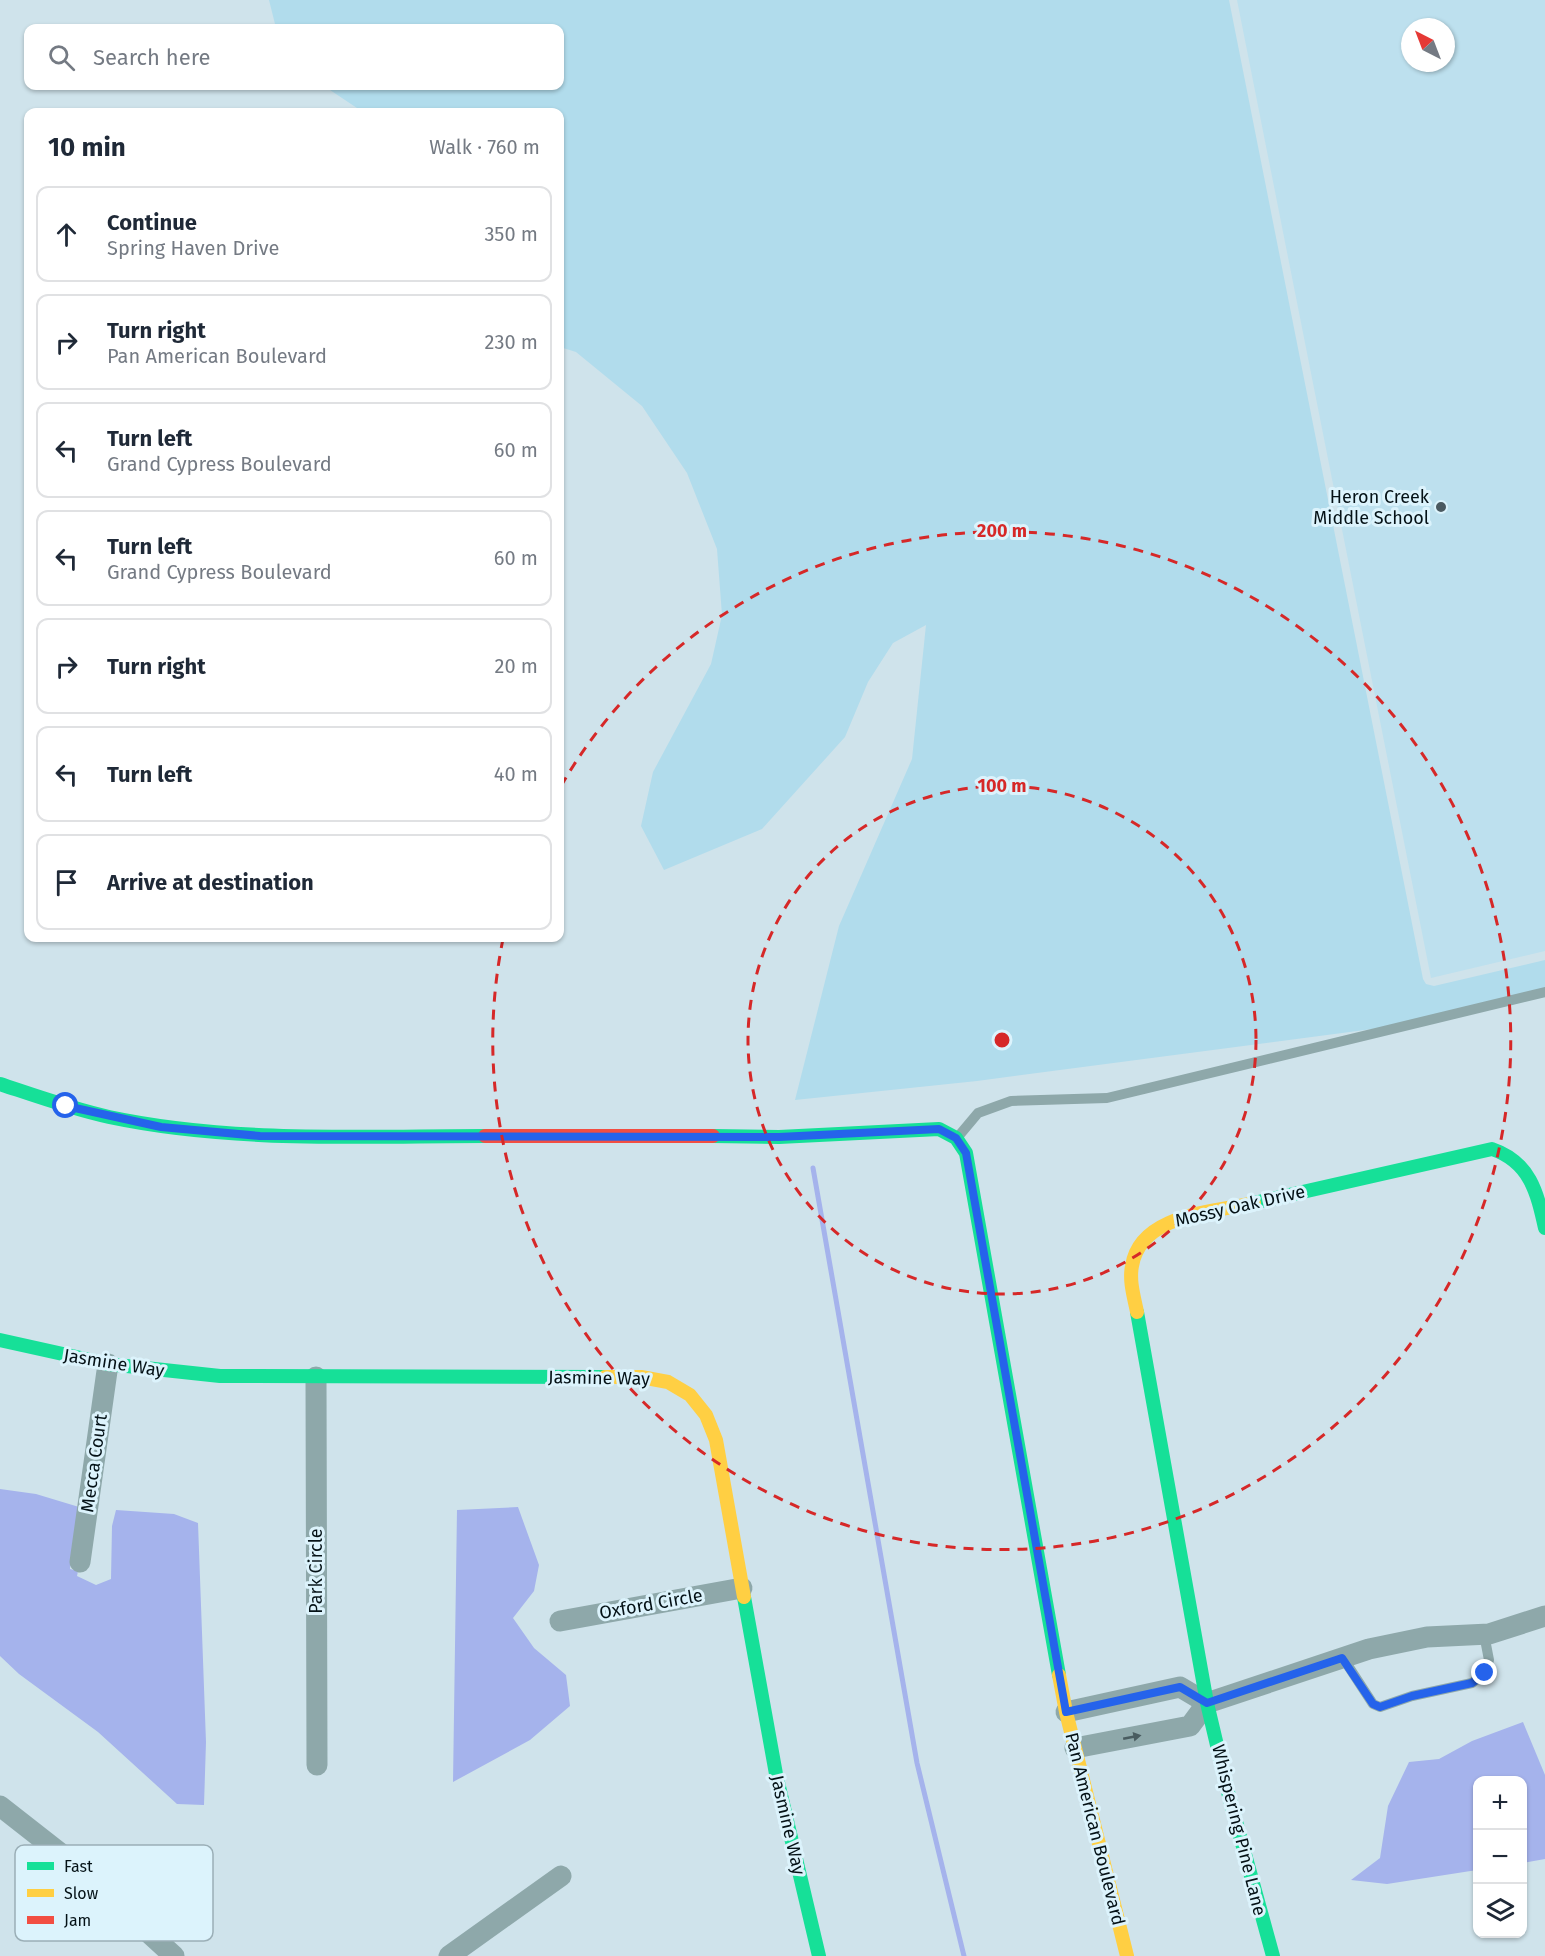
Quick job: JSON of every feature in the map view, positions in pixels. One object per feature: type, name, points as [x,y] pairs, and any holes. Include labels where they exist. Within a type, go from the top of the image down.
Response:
[{"type":"street","points":[[0,1084],[66,1106],[113,1118],[209,1133],[779,1137],[858,1135],[927,1129],[947,1132],[956,1138]]},
{"type":"street","name":"Pan American Boulevard","points":[[956,1138],[966,1153],[1066,1712],[1127,1956]]},
{"type":"street","name":"Mossy Oak Drive","points":[[1207,1703],[1131,1279],[1130,1266],[1138,1245],[1153,1231],[1174,1221],[1492,1149],[1513,1156],[1529,1174],[1545,1228]]},
{"type":"street","name":"Jasmine Way","points":[[0,1340],[108,1364],[220,1376],[641,1377],[678,1386],[697,1402],[712,1424],[776,1773],[819,1956]]},
{"type":"street","name":"Mecca Court","points":[[80,1562],[108,1364]]},
{"type":"street","name":"Park Circle","points":[[316,1377],[317,1765]]},
{"type":"street","name":"Oxford Circle","points":[[560,1621],[742,1588]]},
{"type":"street","points":[[1075,1749],[1190,1726],[1207,1703],[1397,1642],[1427,1637],[1484,1634],[1520,1626],[1545,1616]]},
{"type":"street","points":[[1066,1712],[1180,1687],[1207,1703]]},
{"type":"street","name":"Whispering Pine Lane","points":[[1207,1703],[1229,1796],[1272,1956]]},
{"type":"street","points":[[0,1806],[49,1845]]},
{"type":"street","points":[[449,1956],[561,1876]]},
{"type":"street","points":[[158,1941],[174,1956]]},
{"type":"lane","points":[[956,1138],[978,1113],[1011,1101],[1107,1098],[1545,992]]},
{"type":"lane","points":[[1342,1658],[1373,1704],[1380,1707],[1412,1696],[1472,1683],[1485,1673],[1489,1660],[1484,1634]]},
{"type":"shaded area","points":[[269,0],[1229,0],[1423,979],[1426,984],[1434,986],[1545,960],[1545,995],[1380,1028],[977,1081],[795,1100],[839,926],[912,759],[926,625],[893,643],[868,682],[845,737],[762,829],[664,870],[641,826],[653,772],[711,664],[722,615],[717,549],[687,473],[642,406],[576,352],[564,348],[564,108],[357,108],[330,90],[564,90],[564,24],[275,24]]},
{"type":"shaded area","name":"Heron Creek Middle School","points":[[1237,0],[1545,0],[1545,951],[1431,978]]},
{"type":"water","points":[[0,1489],[36,1494],[79,1507],[70,1569],[78,1571],[77,1576],[96,1585],[111,1579],[112,1526],[116,1510],[174,1514],[198,1523],[206,1742],[204,1805],[177,1804],[98,1732],[19,1674],[0,1656]]},
{"type":"water","points":[[518,1507],[539,1565],[534,1591],[513,1618],[534,1648],[566,1675],[570,1706],[530,1740],[453,1782],[457,1510]]},
{"type":"water","points":[[1523,1722],[1545,1775],[1545,1859],[1527,1862],[1527,1776],[1473,1776],[1473,1871],[1387,1884],[1351,1880],[1380,1858],[1388,1806],[1409,1762],[1439,1759],[1472,1741]]},
{"type":"waterway","points":[[813,1168],[917,1763],[964,1956]]},
{"type":"traffic: fast","points":[[0,1084],[109,1117],[202,1131],[344,1137],[485,1136]]},
{"type":"traffic: fast","points":[[713,1136],[779,1137],[939,1129],[956,1138],[966,1153],[1059,1675]]},
{"type":"traffic: fast","points":[[1254,1203],[1492,1149],[1515,1162],[1530,1180],[1539,1202],[1545,1228]]},
{"type":"traffic: fast","points":[[1137,1312],[1207,1703],[1229,1796],[1273,1956]]},
{"type":"traffic: fast","points":[[0,1340],[108,1364],[220,1376],[605,1377]]},
{"type":"traffic: fast","points":[[744,1597],[776,1774],[819,1956]]},
{"type":"traffic: slow","points":[[1137,1312],[1131,1272],[1138,1249],[1149,1235],[1181,1218],[1254,1203]]},
{"type":"traffic: slow","points":[[605,1377],[641,1377],[668,1382],[690,1395],[706,1415],[716,1440],[744,1597]]},
{"type":"traffic: slow","points":[[1059,1675],[1066,1712],[1127,1956]]},
{"type":"traffic: jam","points":[[485,1136],[713,1136]]},
{"type":"place","name":"Heron Creek Middle School","points":[[1441,507]]},
{"type":"route","points":[[66,1106],[161,1127],[260,1136],[779,1137],[858,1135],[927,1129],[947,1132],[962,1143],[966,1153],[1066,1712],[1180,1687],[1207,1703],[1342,1658],[1373,1704],[1380,1707],[1412,1696],[1472,1683],[1485,1673]]}]
